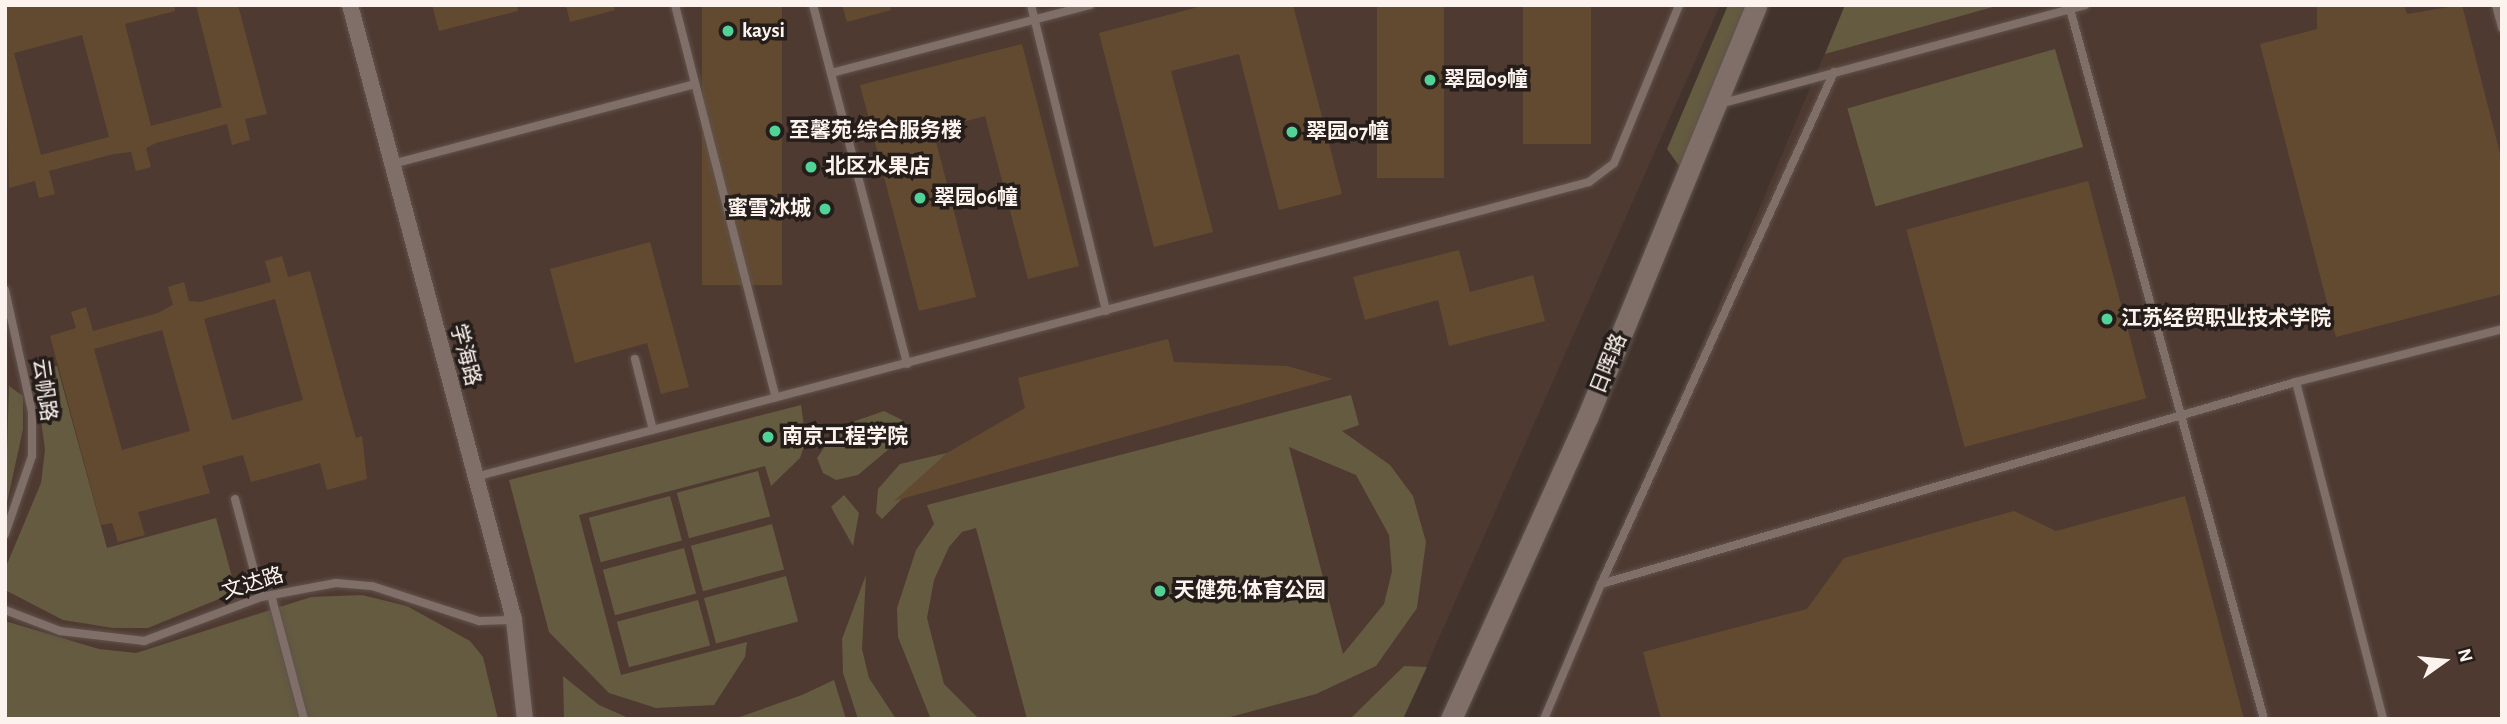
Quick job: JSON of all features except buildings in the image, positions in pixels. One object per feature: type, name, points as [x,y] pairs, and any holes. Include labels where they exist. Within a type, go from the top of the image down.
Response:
[{"type":"street","name":"学海路","points":[[350,5],[514,620],[525,719]]},
{"type":"street","name":"日晖路","points":[[1451,719],[1718,104],[1756,5]]},
{"type":"lane","points":[[675,5],[776,397]]},
{"type":"lane","points":[[813,5],[907,363]]},
{"type":"lane","points":[[1031,5],[1106,311]]},
{"type":"lane","points":[[831,73],[1090,5]]},
{"type":"lane","points":[[475,477],[1106,311],[1602,176],[1614,163],[1679,5]]},
{"type":"lane","points":[[1718,104],[2085,5]]},
{"type":"lane","points":[[2496,5],[2502,28]]},
{"type":"lane","points":[[2070,9],[2185,414],[2264,719]]},
{"type":"lane","points":[[1544,719],[1601,584],[1835,72]]},
{"type":"lane","points":[[392,164],[695,84]]},
{"type":"lane","name":"云帆路","points":[[5,290],[32,423],[32,456],[5,534]]},
{"type":"lane","points":[[1601,584],[2296,382],[2502,329]]},
{"type":"lane","points":[[635,359],[653,430]]},
{"type":"lane","points":[[2296,382],[2383,719]]},
{"type":"lane","points":[[235,499],[304,719]]},
{"type":"lane","name":"文达路","points":[[5,610],[60,631],[144,641],[266,596],[336,583],[372,586],[453,616],[514,620]]},
{"type":"shaded area","name":"南京工程学院","points":[[5,5],[1720,5],[1403,719],[5,719]]},
{"type":"shaded area","points":[[1728,5],[1756,5],[1687,177],[1667,149]]},
{"type":"shaded area","name":"江苏经贸职业技术学院","points":[[1845,5],[2502,5],[2502,719],[1544,719]]},
{"type":"shaded area","points":[[1845,5],[2000,5],[1825,54]]},
{"type":"shaded area","points":[[2055,49],[2083,147],[1875,207],[1847,109]]},
{"type":"shaded area","points":[[57,366],[107,548],[216,518],[236,592],[148,628],[113,628],[63,620],[7,591],[5,569],[41,483],[45,450],[34,371]]},
{"type":"shaded area","points":[[9,386],[23,396],[23,429],[5,512]]},
{"type":"shaded area","name":"天健苑·体育公园","points":[[1351,395],[1359,425],[1342,431],[1390,465],[1413,496],[1426,542],[1417,608],[1376,666],[1316,694],[1223,719],[1027,719],[976,528],[962,532],[949,547],[934,580],[927,618],[944,684],[979,719],[930,717],[898,637],[897,608],[916,550],[934,524],[927,505]],"holes":[[[1289,447],[1356,475],[1389,535],[1392,571],[1384,604],[1343,654]]]},
{"type":"shaded area","points":[[801,405],[806,441],[800,458],[771,486],[765,466],[579,515],[621,675],[747,642],[745,657],[714,705],[656,708],[609,693],[549,632],[509,480]]},
{"type":"shaded area","points":[[884,411],[902,420],[902,438],[858,475],[836,480],[823,473],[817,458],[838,427]]},
{"type":"shaded area","points":[[947,453],[882,519],[876,513],[878,489],[900,464]]},
{"type":"shaded area","points":[[758,471],[770,516],[689,538],[677,493]]},
{"type":"shaded area","points":[[844,495],[859,513],[853,546],[831,507]]},
{"type":"shaded area","points":[[670,496],[682,540],[601,562],[589,518]]},
{"type":"shaded area","points":[[772,524],[784,569],[703,591],[691,546]]},
{"type":"shaded area","points":[[684,548],[696,593],[615,615],[603,570]]},
{"type":"shaded area","points":[[866,575],[862,649],[869,678],[896,719],[858,719],[843,673],[842,639]]},
{"type":"shaded area","points":[[786,576],[798,621],[716,643],[704,598]]},
{"type":"shaded area","points":[[362,595],[407,606],[470,641],[483,657],[498,719],[5,719],[5,621],[99,649],[136,653],[311,597]]},
{"type":"shaded area","points":[[698,600],[710,645],[629,667],[617,622]]},
{"type":"shaded area","points":[[1404,666],[1427,667],[1403,719],[1350,719]]},
{"type":"shaded area","points":[[563,676],[599,705],[631,719],[564,719]]},
{"type":"shaded area","points":[[834,680],[846,719],[734,719],[802,695]]},
{"type":"place","name":"kaysi","points":[[728,31]]},
{"type":"place","name":"翠园09幢","points":[[1430,80]]},
{"type":"place","name":"至馨苑·综合服务楼","points":[[775,131]]},
{"type":"place","name":"翠园07幢","points":[[1292,132]]},
{"type":"place","name":"北区水果店","points":[[811,167]]},
{"type":"place","name":"翠园06幢","points":[[920,198]]},
{"type":"place","name":"蜜雪冰城","points":[[825,209]]},
{"type":"place","name":"江苏经贸职业技术学院","points":[[2107,319]]},
{"type":"place","name":"南京工程学院","points":[[768,437]]},
{"type":"place","name":"天健苑·体育公园","points":[[1160,591]]}]
